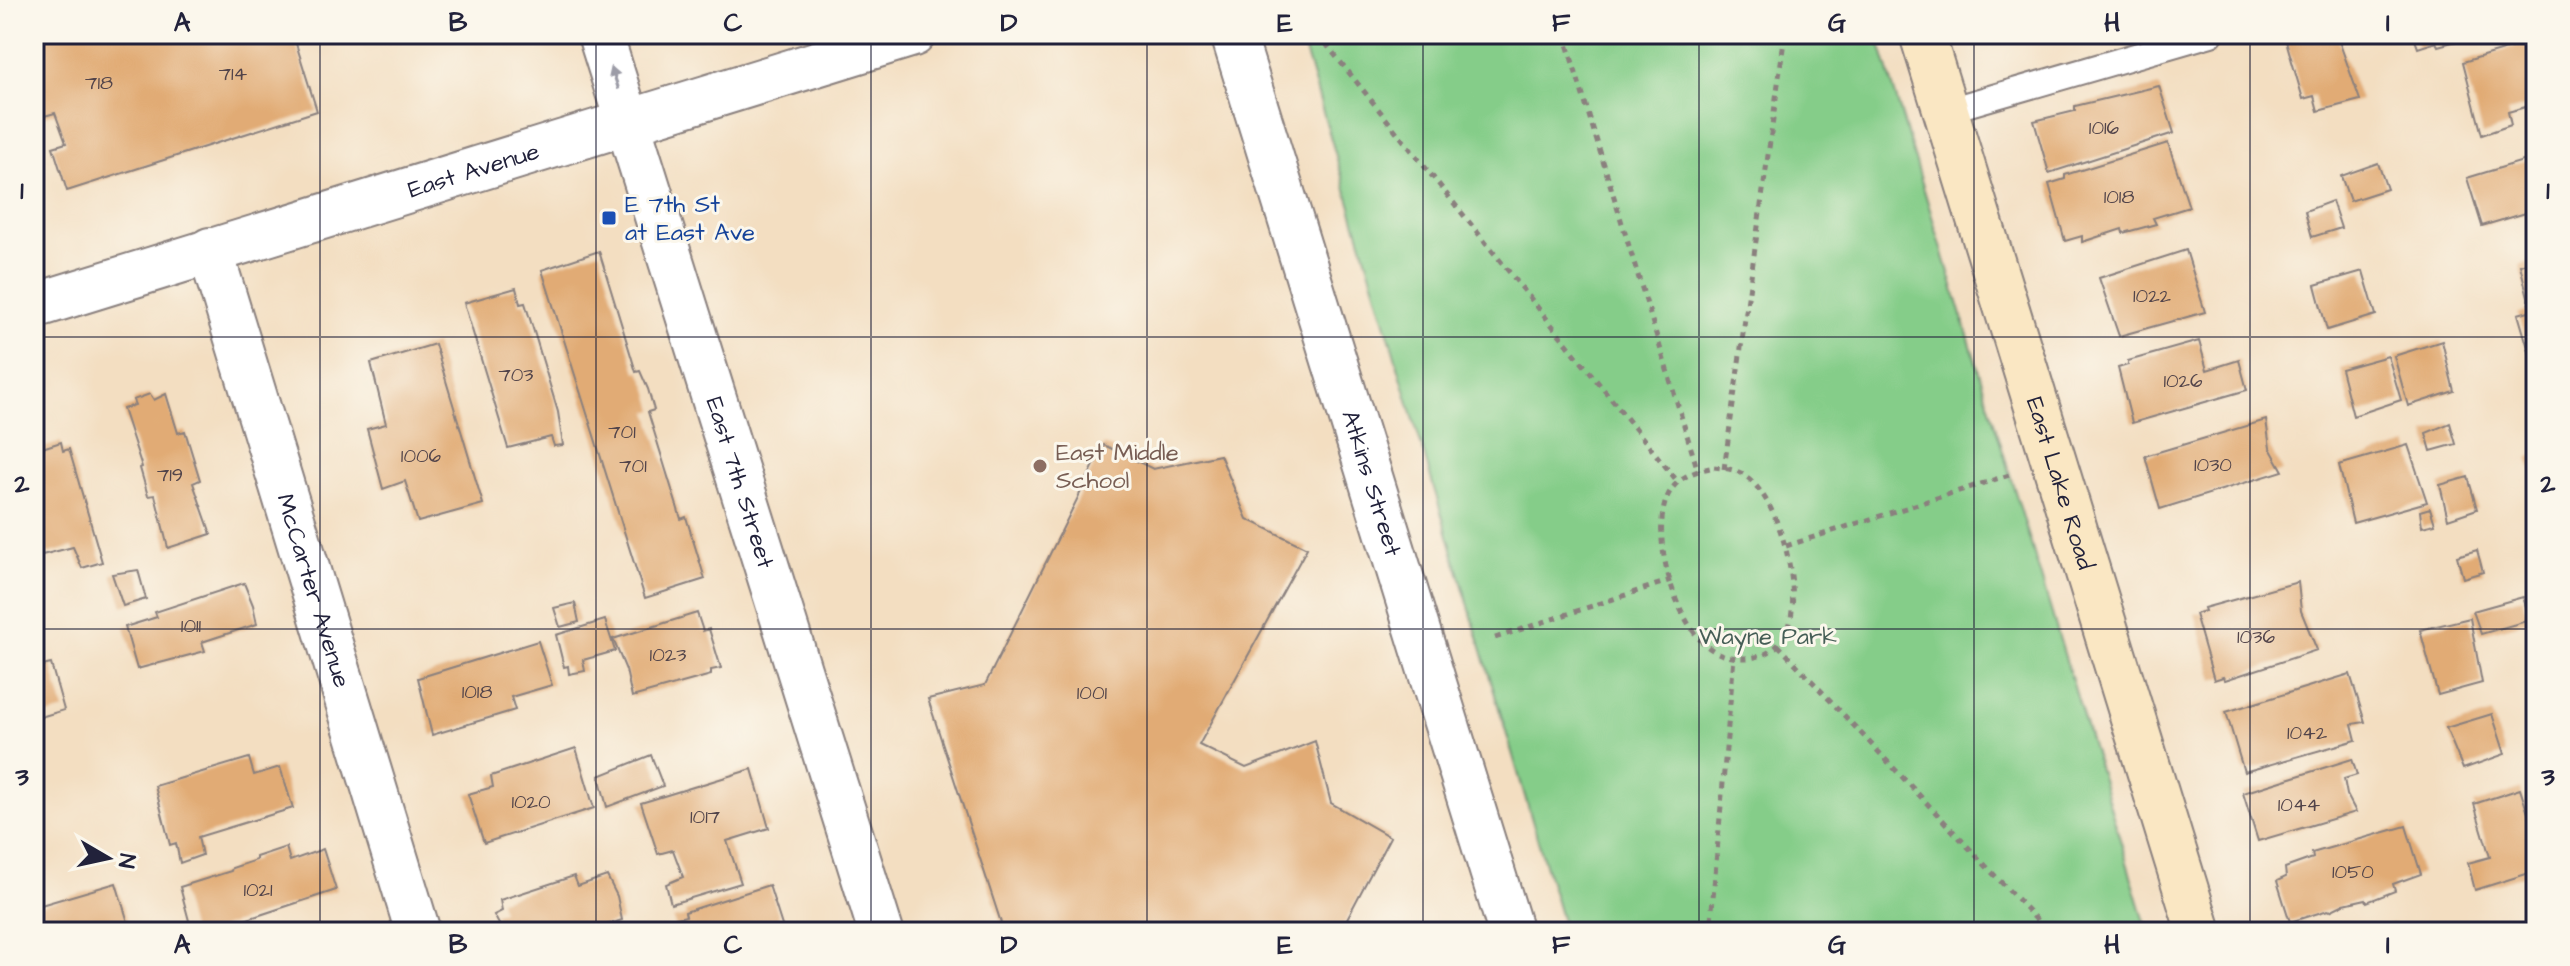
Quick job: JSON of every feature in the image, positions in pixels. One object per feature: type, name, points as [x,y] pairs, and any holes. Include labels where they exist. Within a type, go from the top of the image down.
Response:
[{"type":"main road","name":"East Lake Road","points":[[1922,34],[2199,932]]},
{"type":"street","name":"East 7th Street","points":[[600,34],[881,932]]},
{"type":"street","name":"East Avenue","points":[[34,306],[913,34]]},
{"type":"street","name":"Atkins Street","points":[[1233,34],[1511,932]]},
{"type":"street","name":"McCarter Avenue","points":[[210,250],[418,932]]},
{"type":"lane","points":[[1945,111],[2211,34]]},
{"type":"path","points":[[1318,34],[1678,482]]},
{"type":"path","points":[[1564,34],[1698,471]]},
{"type":"path","points":[[1724,469],[1785,34]]},
{"type":"path","points":[[1714,467],[1744,475],[1772,515],[1786,546],[1793,580],[1791,615],[1787,632],[1778,645],[1763,656],[1745,659],[1710,649],[1698,638],[1685,618],[1671,580],[1661,531],[1661,513],[1678,482],[1698,471],[1714,467]]},
{"type":"path","points":[[1786,546],[2010,474]]},
{"type":"path","points":[[1495,638],[1671,580]]},
{"type":"path","points":[[1778,645],[2048,932]]},
{"type":"path","points":[[1710,932],[1734,657]]},
{"type":"green space","name":"Wayne Park","points":[[1300,34],[1877,34],[2148,932],[1565,932]]},
{"type":"building","points":[[34,34],[293,34],[317,111],[67,191],[53,147],[66,143],[55,113],[34,119],[34,52],[37,51]]},
{"type":"building","points":[[2284,34],[2355,34],[2339,41],[2360,100],[2318,111],[2314,96],[2303,99]]},
{"type":"building","points":[[2413,34],[2478,34],[2478,35],[2418,48]]},
{"type":"building","points":[[2536,40],[2536,104],[2508,112],[2511,125],[2482,135],[2463,62]]},
{"type":"building","points":[[2159,86],[2174,133],[2049,173],[2034,121],[2075,111],[2075,106]]},
{"type":"building","points":[[2168,143],[2189,207],[2153,218],[2156,224],[2123,233],[2122,229],[2082,242],[2082,236],[2065,241],[2049,184],[2065,179],[2065,175]]},
{"type":"building","points":[[2536,157],[2536,210],[2482,226],[2467,178]]},
{"type":"building","points":[[2378,163],[2387,189],[2350,201],[2341,176]]},
{"type":"building","points":[[2332,201],[2341,228],[2312,237],[2305,211]]},
{"type":"building","points":[[2186,250],[2205,312],[2119,336],[2099,278]]},
{"type":"building","points":[[599,251],[636,372],[640,371],[648,389],[654,410],[648,412],[681,519],[686,517],[705,579],[645,598],[542,270]]},
{"type":"building","points":[[2536,260],[2536,303],[2530,305],[2520,265]]},
{"type":"building","points":[[2363,271],[2376,315],[2327,330],[2315,285]]},
{"type":"building","points":[[516,288],[520,304],[525,303],[535,335],[558,412],[563,445],[554,446],[551,437],[508,448],[464,303]]},
{"type":"building","points":[[2536,309],[2536,364],[2533,365],[2518,314]]},
{"type":"building","points":[[2199,341],[2207,370],[2239,360],[2247,390],[2132,423],[2118,368],[2128,365],[2128,361]]},
{"type":"building","points":[[2442,341],[2454,391],[2408,406],[2394,356]]},
{"type":"building","points":[[435,344],[483,504],[418,522],[405,481],[383,489],[367,429],[386,424],[371,363]]},
{"type":"building","points":[[2388,356],[2401,400],[2353,416],[2341,369]]},
{"type":"building","points":[[150,394],[154,400],[166,394],[178,433],[185,431],[200,480],[193,483],[211,534],[168,548],[155,495],[148,496],[123,409],[135,405],[133,400]]},
{"type":"building","points":[[2266,420],[2270,448],[2283,471],[2160,509],[2145,456]]},
{"type":"building","points":[[2450,423],[2456,444],[2431,451],[2426,433]]},
{"type":"building","points":[[61,442],[63,451],[69,449],[102,562],[82,568],[73,547],[42,555],[34,531],[34,460],[42,457],[39,449]]},
{"type":"building","points":[[1104,445],[1153,469],[1220,455],[1247,519],[1307,548],[1199,745],[1246,768],[1315,741],[1331,803],[1390,837],[1340,932],[1004,932],[928,699],[985,685]]},
{"type":"building","points":[[2408,445],[2427,502],[2353,523],[2339,465]]},
{"type":"building","points":[[2536,454],[2536,479],[2528,458]]},
{"type":"building","points":[[2468,477],[2477,509],[2448,519],[2440,485]]},
{"type":"building","points":[[2430,508],[2435,524],[2422,527],[2420,511]]},
{"type":"building","points":[[2477,550],[2483,572],[2463,578],[2457,556]]},
{"type":"building","points":[[138,570],[146,599],[123,606],[112,574]]},
{"type":"building","points":[[2298,582],[2301,611],[2317,650],[2225,680],[2223,677],[2214,680],[2195,614],[2205,611],[2204,608]]},
{"type":"building","points":[[244,583],[257,624],[202,642],[205,651],[137,669],[125,627],[157,617],[155,612]]},
{"type":"building","points":[[2523,597],[2530,620],[2481,634],[2473,611]]},
{"type":"building","points":[[575,603],[579,622],[560,627],[554,608]]},
{"type":"building","points":[[697,613],[703,631],[709,629],[721,668],[711,670],[711,675],[632,697],[626,670],[613,639]]},
{"type":"building","points":[[2470,618],[2482,683],[2438,695],[2420,630]]},
{"type":"building","points":[[605,620],[615,651],[583,660],[585,671],[569,674],[568,666],[564,667],[556,635]]},
{"type":"building","points":[[538,641],[552,685],[511,697],[515,710],[432,735],[418,678]]},
{"type":"building","points":[[51,664],[64,710],[34,719],[34,668]]},
{"type":"building","points":[[2350,674],[2365,722],[2352,724],[2356,740],[2244,772],[2226,712]]},
{"type":"building","points":[[2492,714],[2505,754],[2463,769],[2446,728]]},
{"type":"building","points":[[576,748],[594,808],[484,843],[468,794],[493,787],[491,776]]},
{"type":"building","points":[[651,755],[663,786],[607,807],[599,776]]},
{"type":"building","points":[[249,758],[254,775],[280,767],[293,808],[198,837],[202,855],[180,863],[176,843],[170,845],[155,786]]},
{"type":"building","points":[[2352,759],[2357,775],[2344,779],[2347,795],[2356,812],[2258,841],[2243,793]]},
{"type":"building","points":[[752,769],[769,828],[727,841],[741,883],[671,904],[666,884],[683,877],[673,850],[658,854],[641,803]]},
{"type":"building","points":[[2520,789],[2536,838],[2536,871],[2475,890],[2468,863],[2490,857],[2474,804]]},
{"type":"building","points":[[2406,826],[2421,874],[2393,884],[2395,891],[2367,902],[2366,899],[2344,904],[2290,922],[2277,881],[2286,877],[2285,868],[2313,858],[2312,853]]},
{"type":"building","points":[[286,847],[290,861],[323,849],[336,890],[208,932],[192,932],[180,887],[231,871],[256,860],[256,857]]},
{"type":"building","points":[[574,876],[578,886],[607,876],[617,896],[622,920],[585,932],[503,932],[494,915],[502,911],[500,900]]},
{"type":"building","points":[[116,883],[131,932],[34,932],[34,907]]},
{"type":"building","points":[[769,885],[784,932],[677,932],[673,919],[686,916],[685,912]]},
{"type":"building","points":[[2393,923],[2396,932],[2356,932],[2377,925],[2377,929]]},
{"type":"place","name":"E 7th St at East Ave","points":[[609,218]]},
{"type":"place","name":"East Middle School","points":[[1040,466]]}]
